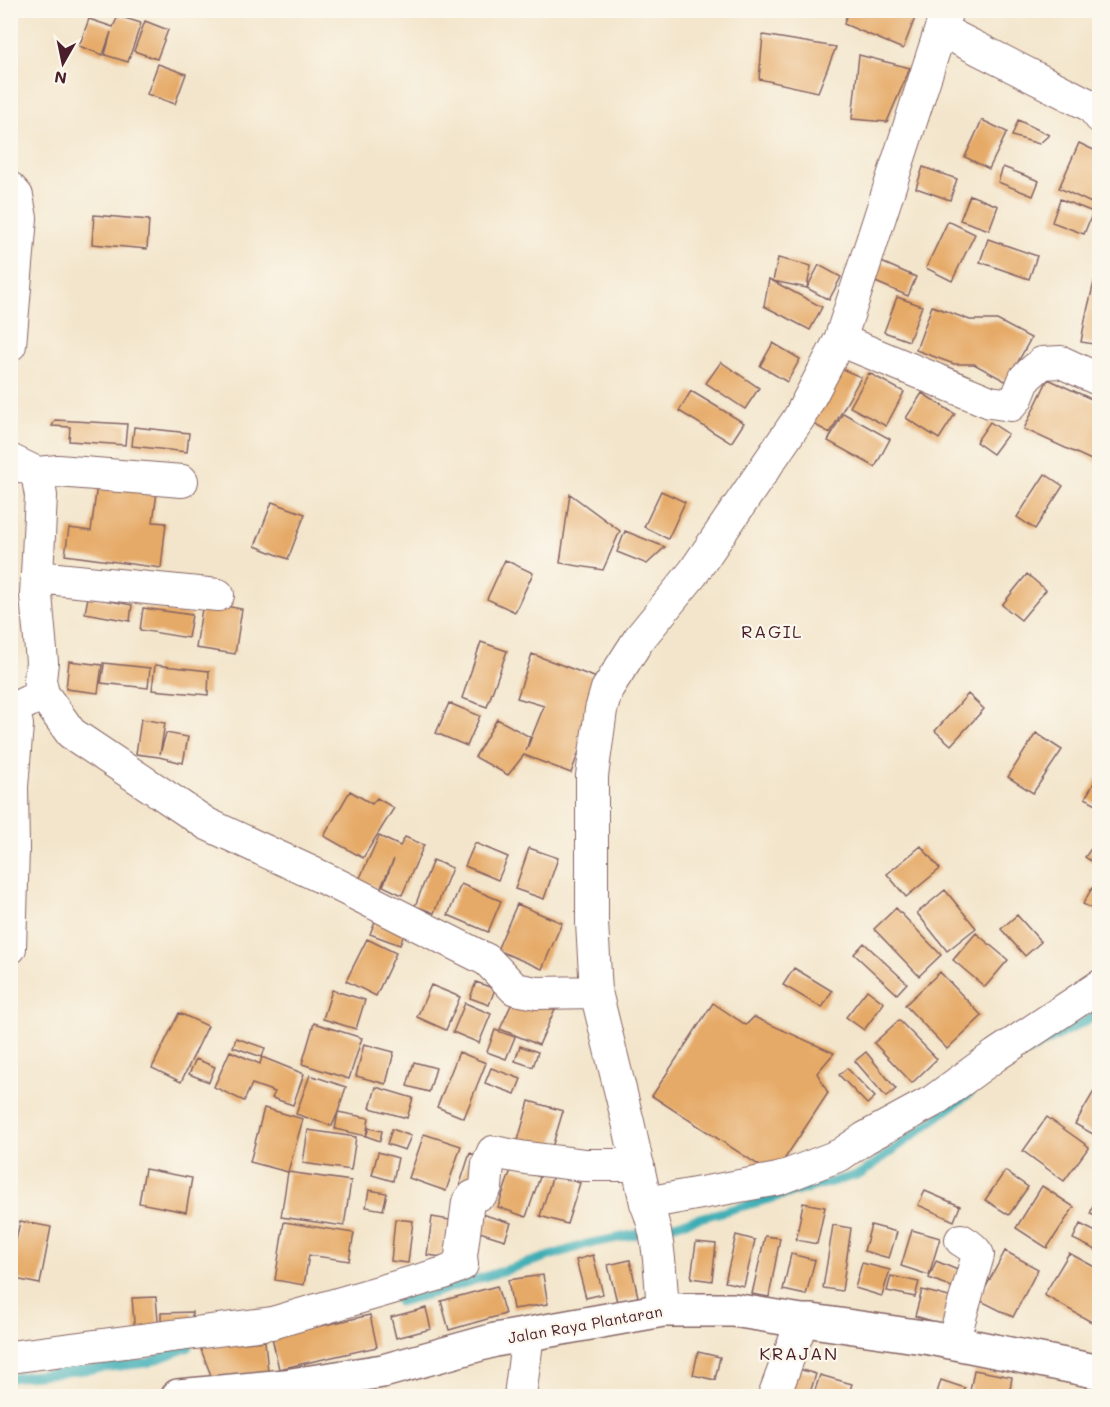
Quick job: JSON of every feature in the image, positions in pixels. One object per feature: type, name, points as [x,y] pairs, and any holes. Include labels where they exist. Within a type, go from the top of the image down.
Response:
[{"type":"main road","name":"Jalan Raya Plantaran","points":[[192,1396],[285,1386],[383,1371],[495,1340],[663,1310],[733,1310],[802,1321],[824,1322],[953,1342],[1100,1372]]},
{"type":"street","points":[[663,1310],[651,1218],[596,992],[592,923],[592,776],[601,710],[607,689],[639,639],[693,573],[799,418],[840,340],[944,20],[1096,105]]},
{"type":"street","points":[[10,188],[17,196],[21,218],[11,336]]},
{"type":"street","points":[[840,340],[990,402],[1011,405],[1017,398],[1025,378],[1042,363],[1061,362],[1100,380]]},
{"type":"street","points":[[24,467],[41,496],[28,588],[42,662],[40,680],[43,694],[70,733],[207,824],[330,881],[487,960],[515,990],[537,993],[596,992]]},
{"type":"street","points":[[24,467],[182,481]]},
{"type":"street","points":[[28,588],[218,595]]},
{"type":"street","points":[[10,948],[12,787],[17,724],[13,709],[43,694]]},
{"type":"street","points":[[651,1218],[778,1179],[840,1155],[865,1138],[933,1101],[996,1055],[1100,986]]},
{"type":"street","points":[[10,1357],[272,1323],[444,1273],[462,1265],[461,1256],[468,1202],[472,1197],[482,1193],[486,1187],[488,1164],[493,1152],[584,1166],[638,1165]]},
{"type":"street","points":[[953,1342],[978,1255],[961,1240]]},
{"type":"street","points":[[774,1396],[802,1321]]},
{"type":"street","points":[[520,1396],[528,1334]]},
{"type":"building","points":[[848,10],[918,10],[903,49],[844,24]]},
{"type":"building","points":[[118,16],[141,23],[128,62],[105,55],[111,32],[103,55],[79,46],[89,19],[113,27]]},
{"type":"building","points":[[145,21],[168,30],[157,59],[134,51]]},
{"type":"building","points":[[763,35],[836,47],[818,92],[759,79]]},
{"type":"building","points":[[859,55],[910,68],[887,122],[852,119]]},
{"type":"building","points":[[158,64],[186,74],[175,104],[147,94]]},
{"type":"building","points":[[982,120],[1007,132],[989,169],[965,157]]},
{"type":"building","points":[[1018,120],[1049,135],[1039,144],[1012,136]]},
{"type":"building","points":[[1079,143],[1100,153],[1100,207],[1059,188]]},
{"type":"building","points":[[923,167],[957,179],[950,200],[916,188]]},
{"type":"building","points":[[1003,167],[1039,181],[1033,196],[998,182]]},
{"type":"building","points":[[970,195],[998,206],[989,230],[960,220]]},
{"type":"building","points":[[1060,199],[1093,212],[1084,234],[1052,222]]},
{"type":"building","points":[[94,215],[149,220],[147,249],[92,244]]},
{"type":"building","points":[[948,221],[975,234],[952,281],[926,268]]},
{"type":"building","points":[[988,239],[1037,256],[1029,279],[980,262]]},
{"type":"building","points":[[778,258],[811,266],[807,288],[773,281]]},
{"type":"building","points":[[879,261],[916,277],[908,296],[871,280]]},
{"type":"building","points":[[1100,262],[1100,345],[1081,342]]},
{"type":"building","points":[[819,265],[841,277],[829,300],[807,288]]},
{"type":"building","points":[[769,279],[822,307],[810,330],[764,306]]},
{"type":"building","points":[[897,297],[922,306],[909,341],[884,332]]},
{"type":"building","points":[[932,306],[970,320],[997,320],[1031,338],[1007,382],[974,364],[954,364],[916,350]]},
{"type":"building","points":[[773,343],[800,359],[787,382],[760,366]]},
{"type":"building","points":[[721,362],[759,388],[745,409],[706,383]]},
{"type":"building","points":[[837,367],[861,377],[830,433],[806,420]]},
{"type":"building","points":[[869,373],[904,392],[886,426],[850,407]]},
{"type":"building","points":[[1048,379],[1100,403],[1100,464],[1024,429]]},
{"type":"building","points":[[691,391],[744,423],[731,443],[679,411]]},
{"type":"building","points":[[922,393],[955,414],[939,439],[906,418]]},
{"type":"building","points":[[843,413],[890,439],[875,467],[828,441]]},
{"type":"building","points":[[55,420],[127,424],[125,445],[69,441],[70,427],[52,426]]},
{"type":"building","points":[[990,422],[1008,434],[993,454],[976,442]]},
{"type":"building","points":[[134,427],[189,433],[187,452],[132,446]]},
{"type":"building","points":[[1045,474],[1063,486],[1035,529],[1017,517]]},
{"type":"building","points":[[98,477],[158,485],[153,522],[166,523],[161,568],[65,555],[69,528],[91,531]]},
{"type":"building","points":[[661,491],[685,502],[668,539],[644,527]]},
{"type":"building","points":[[570,494],[620,531],[603,570],[560,563]]},
{"type":"building","points":[[272,502],[305,514],[288,559],[255,546]]},
{"type":"building","points":[[625,531],[665,547],[647,564],[617,552]]},
{"type":"building","points":[[505,560],[533,573],[515,612],[487,599]]},
{"type":"building","points":[[1027,574],[1046,590],[1021,620],[1002,605]]},
{"type":"building","points":[[88,597],[132,605],[130,621],[85,613]]},
{"type":"building","points":[[203,602],[242,609],[235,654],[196,648]]},
{"type":"building","points":[[143,608],[192,615],[188,638],[140,630]]},
{"type":"building","points":[[481,642],[507,651],[487,707],[462,698]]},
{"type":"building","points":[[532,654],[605,681],[571,773],[524,755],[508,775],[475,757],[497,719],[530,737],[526,751],[544,706],[517,698]]},
{"type":"building","points":[[69,661],[102,665],[98,693],[66,689]]},
{"type":"building","points":[[103,663],[150,668],[148,688],[101,683]]},
{"type":"building","points":[[155,665],[209,671],[208,695],[152,690]]},
{"type":"building","points":[[968,694],[984,709],[951,745],[935,731]]},
{"type":"building","points":[[449,703],[480,716],[467,746],[436,733]]},
{"type":"building","points":[[141,719],[165,723],[160,754],[166,733],[188,737],[183,763],[136,754]]},
{"type":"building","points":[[1036,733],[1062,750],[1033,793],[1008,777]]},
{"type":"building","points":[[1100,773],[1100,806],[1085,798]]},
{"type":"building","points":[[350,791],[372,804],[377,798],[394,808],[363,858],[324,836]]},
{"type":"building","points":[[379,836],[400,846],[405,837],[424,845],[402,895],[383,886],[394,859],[380,889],[359,880]]},
{"type":"building","points":[[1100,836],[1100,867],[1085,857]]},
{"type":"building","points":[[475,843],[508,857],[498,880],[465,866]]},
{"type":"building","points":[[921,846],[940,869],[906,897],[887,874]]},
{"type":"building","points":[[529,848],[558,858],[544,899],[515,889]]},
{"type":"building","points":[[433,860],[452,868],[434,913],[415,906]]},
{"type":"building","points":[[461,884],[501,901],[488,932],[448,915]]},
{"type":"building","points":[[1092,888],[1100,892],[1100,913],[1083,904]]},
{"type":"building","points":[[945,890],[976,928],[947,951],[917,913]]},
{"type":"building","points":[[517,904],[562,923],[542,969],[497,950]]},
{"type":"building","points":[[896,908],[941,955],[919,976],[874,929]]},
{"type":"building","points":[[378,914],[407,925],[400,945],[370,934]]},
{"type":"building","points":[[1017,915],[1041,942],[1025,956],[1001,929]]},
{"type":"building","points":[[976,933],[1008,960],[985,987],[953,960]]},
{"type":"building","points":[[367,939],[396,953],[376,996],[346,981]]},
{"type":"building","points":[[864,943],[907,983],[897,994],[854,954]]},
{"type":"building","points":[[794,968],[832,991],[822,1008],[783,985]]},
{"type":"building","points":[[940,972],[982,1016],[947,1049],[905,1005]]},
{"type":"building","points":[[476,982],[495,989],[489,1005],[470,998]]},
{"type":"building","points":[[431,985],[460,997],[446,1030],[417,1017]]},
{"type":"building","points":[[332,990],[365,1000],[356,1029],[323,1019]]},
{"type":"building","points":[[867,990],[884,1003],[864,1030],[846,1017]]},
{"type":"building","points":[[517,992],[555,1009],[539,1045],[500,1029]]},
{"type":"building","points":[[465,1003],[491,1014],[479,1043],[453,1032]]},
{"type":"building","points":[[713,1003],[746,1025],[754,1017],[834,1053],[817,1073],[828,1093],[774,1175],[652,1096]]},
{"type":"building","points":[[179,1013],[208,1026],[181,1082],[152,1068]]},
{"type":"building","points":[[899,1020],[937,1059],[912,1083],[874,1043]]},
{"type":"building","points":[[314,1023],[362,1038],[349,1079],[302,1064]]},
{"type":"building","points":[[495,1030],[515,1037],[506,1059],[487,1052]]},
{"type":"building","points":[[236,1038],[265,1048],[262,1057],[233,1047]]},
{"type":"building","points":[[364,1044],[394,1052],[386,1084],[356,1076]]},
{"type":"building","points":[[520,1046],[538,1052],[533,1067],[515,1061]]},
{"type":"building","points":[[230,1051],[260,1064],[262,1057],[304,1074],[293,1105],[272,1098],[275,1092],[252,1084],[244,1101],[214,1087]]},
{"type":"building","points":[[459,1052],[486,1063],[464,1118],[437,1107]]},
{"type":"building","points":[[866,1052],[896,1089],[886,1097],[855,1061]]},
{"type":"building","points":[[196,1059],[215,1067],[209,1082],[189,1074]]},
{"type":"building","points":[[414,1062],[436,1068],[429,1092],[407,1086]]},
{"type":"building","points":[[491,1068],[521,1079],[515,1094],[485,1083]]},
{"type":"building","points":[[847,1068],[875,1097],[867,1104],[839,1075]]},
{"type":"building","points":[[310,1075],[346,1087],[332,1126],[296,1114]]},
{"type":"building","points":[[1097,1086],[1100,1088],[1100,1138],[1075,1124]]},
{"type":"building","points":[[376,1087],[413,1098],[407,1118],[370,1108]]},
{"type":"building","points":[[529,1101],[563,1111],[550,1154],[517,1144]]},
{"type":"building","points":[[264,1108],[303,1119],[288,1172],[250,1162]]},
{"type":"building","points":[[338,1112],[369,1118],[366,1136],[335,1129]]},
{"type":"building","points":[[1047,1117],[1089,1147],[1064,1181],[1023,1151]]},
{"type":"building","points":[[369,1128],[382,1131],[380,1141],[366,1136]]},
{"type":"building","points":[[392,1129],[411,1136],[405,1150],[387,1144]]},
{"type":"building","points":[[308,1130],[356,1137],[351,1170],[303,1163]]},
{"type":"building","points":[[424,1134],[461,1146],[446,1191],[409,1178]]},
{"type":"building","points":[[378,1152],[398,1158],[393,1181],[372,1175]]},
{"type":"building","points":[[470,1153],[489,1160],[479,1191],[460,1184]]},
{"type":"building","points":[[512,1167],[540,1177],[526,1217],[498,1207]]},
{"type":"building","points":[[145,1169],[192,1178],[186,1212],[139,1203]]},
{"type":"building","points":[[1005,1171],[1028,1187],[1009,1215],[985,1200]]},
{"type":"building","points":[[288,1172],[351,1181],[344,1226],[281,1217]]},
{"type":"building","points":[[553,1175],[580,1183],[567,1224],[540,1216]]},
{"type":"building","points":[[1042,1186],[1074,1207],[1047,1248],[1016,1228]]},
{"type":"building","points":[[1100,1187],[1100,1217],[1090,1214]]},
{"type":"building","points":[[369,1190],[387,1193],[383,1210],[366,1207]]},
{"type":"building","points":[[925,1191],[960,1206],[954,1221],[918,1205]]},
{"type":"building","points":[[803,1203],[825,1207],[817,1244],[796,1240]]},
{"type":"building","points":[[475,1212],[511,1223],[505,1240],[470,1229]]},
{"type":"building","points":[[432,1217],[456,1221],[451,1258],[427,1255]]},
{"type":"building","points":[[395,1219],[413,1221],[408,1263],[391,1261]]},
{"type":"building","points":[[20,1221],[51,1227],[40,1284],[10,1278]]},
{"type":"building","points":[[284,1222],[354,1233],[349,1261],[309,1255],[304,1285],[275,1280]]},
{"type":"building","points":[[1080,1224],[1100,1234],[1100,1252],[1073,1239]]},
{"type":"building","points":[[833,1225],[851,1228],[842,1291],[823,1288]]},
{"type":"building","points":[[871,1225],[897,1232],[889,1258],[864,1251]]},
{"type":"building","points":[[912,1230],[940,1238],[929,1275],[901,1266]]},
{"type":"building","points":[[736,1235],[755,1240],[744,1286],[725,1282]]},
{"type":"building","points":[[765,1236],[780,1238],[769,1297],[752,1294]]},
{"type":"building","points":[[696,1242],[716,1244],[712,1281],[691,1278]]},
{"type":"building","points":[[1005,1251],[1038,1269],[1013,1317],[979,1300]]},
{"type":"building","points":[[1069,1253],[1100,1270],[1100,1327],[1044,1295]]},
{"type":"building","points":[[791,1254],[815,1260],[806,1295],[783,1290]]},
{"type":"building","points":[[593,1255],[603,1294],[586,1298],[576,1260]]},
{"type":"building","points":[[630,1260],[638,1297],[617,1302],[608,1265]]},
{"type":"building","points":[[936,1261],[960,1271],[954,1288],[929,1278]]},
{"type":"building","points":[[862,1263],[890,1270],[882,1296],[855,1288]]},
{"type":"building","points":[[543,1275],[548,1304],[513,1309],[508,1280]]},
{"type":"building","points":[[891,1276],[919,1282],[915,1297],[887,1291]]},
{"type":"building","points":[[497,1286],[505,1314],[449,1330],[441,1301]]},
{"type":"building","points":[[922,1290],[957,1299],[949,1326],[915,1316]]},
{"type":"building","points":[[156,1297],[159,1332],[135,1334],[132,1298]]},
{"type":"building","points":[[426,1308],[431,1329],[396,1338],[391,1317]]},
{"type":"building","points":[[192,1312],[192,1328],[161,1329],[161,1313]]},
{"type":"building","points":[[370,1315],[377,1347],[279,1369],[272,1337]]},
{"type":"building","points":[[265,1341],[268,1372],[212,1378],[200,1347]]},
{"type":"building","points":[[698,1352],[720,1357],[715,1380],[693,1375]]},
{"type":"building","points":[[788,1366],[816,1374],[809,1396],[790,1396]]},
{"type":"building","points":[[974,1370],[1012,1377],[1009,1396],[969,1396]]},
{"type":"building","points":[[820,1375],[852,1384],[848,1396],[813,1396]]},
{"type":"building","points":[[941,1380],[965,1388],[963,1396],[936,1396]]},
{"type":"waterway","points":[[1027,1052],[1100,1013]]},
{"type":"waterway","points":[[399,1302],[587,1244],[652,1231],[861,1174],[970,1093]]},
{"type":"waterway","points":[[10,1378],[147,1363],[189,1347]]},
{"type":"district","name":"RAGIL","points":[[772,631]]},
{"type":"district","name":"KRAJAN","points":[[799,1353]]}]
